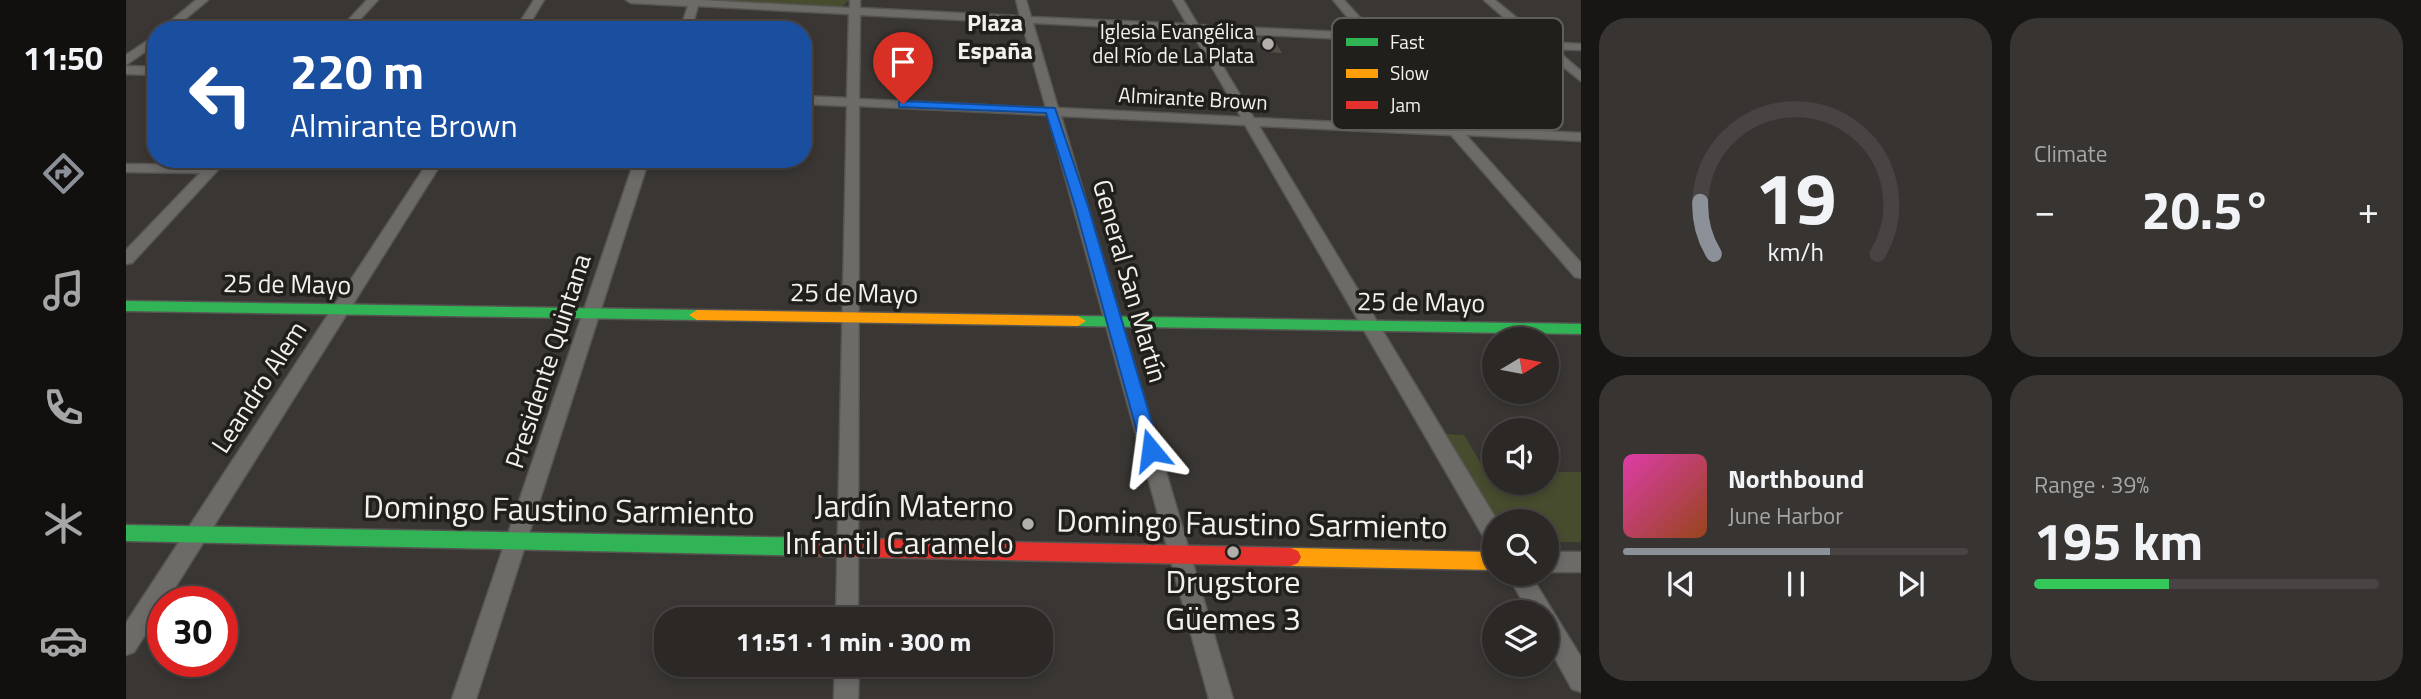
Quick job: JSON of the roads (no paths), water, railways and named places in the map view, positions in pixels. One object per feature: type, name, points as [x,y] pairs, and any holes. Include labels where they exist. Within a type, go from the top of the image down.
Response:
[{"type":"street","points":[[177,21],[203,0]]},
{"type":"street","points":[[353,21],[373,0]]},
{"type":"street","points":[[526,21],[539,0]]},
{"type":"street","points":[[631,0],[855,6],[1026,20],[1332,34]]},
{"type":"street","name":"General San Martín","points":[[1021,0],[1222,699]]},
{"type":"street","points":[[1178,0],[1482,514]]},
{"type":"street","points":[[1338,0],[1354,18]]},
{"type":"street","points":[[1489,0],[1511,18]]},
{"type":"street","points":[[688,21],[694,2]]},
{"type":"street","points":[[847,607],[855,6]]},
{"type":"street","points":[[126,61],[147,44]]},
{"type":"street","points":[[1563,47],[1581,47]]},
{"type":"street","points":[[1563,62],[1581,77]]},
{"type":"street","points":[[126,70],[147,71]]},
{"type":"street","name":"Almirante Brown","points":[[812,100],[1051,110],[1332,126]]},
{"type":"street","name":"Almirante Brown","points":[[1415,130],[1581,137]]},
{"type":"street","points":[[1456,132],[1581,273]]},
{"type":"street","points":[[126,168],[147,167]]},
{"type":"street","points":[[126,258],[212,168]]},
{"type":"street","name":"Leandro Alem","points":[[126,644],[431,168]]},
{"type":"street","name":"Presidente Quintana","points":[[464,699],[639,168]]},
{"type":"street","name":"25 de Mayo","points":[[126,306],[1581,329]]},
{"type":"street","name":"Domingo Faustino Sarmiento","points":[[126,533],[1482,561]]},
{"type":"street","points":[[1559,562],[1581,562]]},
{"type":"street","points":[[1559,642],[1581,680]]},
{"type":"street","points":[[846,699],[847,677]]},
{"type":"place","name":"Iglesia Evangélica del Río de La Plata","points":[[1268,44]]},
{"type":"place","name":"Jardín Materno Infantil Caramelo","points":[[1028,524]]},
{"type":"place","name":"Drugstore Güemes 3","points":[[1233,552]]},
{"type":"district","name":"Plaza España","points":[[995,37]]}]
